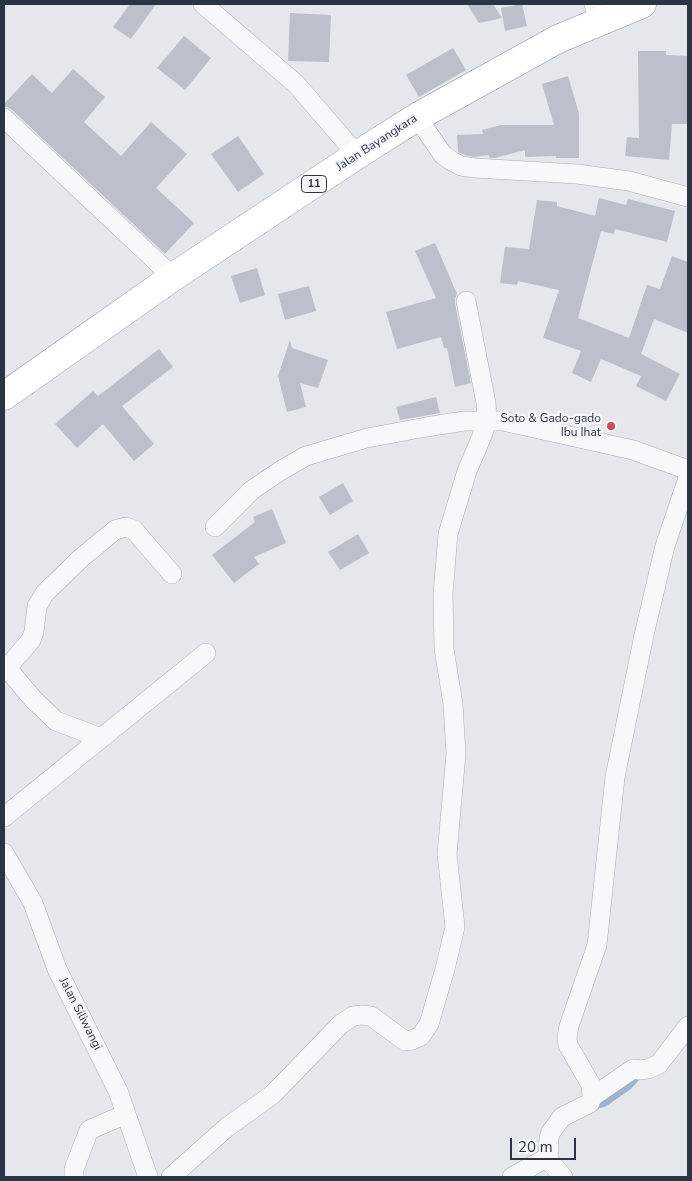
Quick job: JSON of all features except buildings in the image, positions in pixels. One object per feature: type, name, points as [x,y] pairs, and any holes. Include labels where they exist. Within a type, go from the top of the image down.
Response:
[{"type":"highway","name":"Jalan Bayangkara","points":[[4,396],[174,277],[417,117],[558,39],[596,12],[642,4]]},
{"type":"street","points":[[203,4],[296,84],[357,155]]},
{"type":"street","points":[[417,117],[443,155],[461,166],[577,174],[629,181],[688,197]]},
{"type":"street","points":[[4,118],[174,277]]},
{"type":"street","points":[[171,1177],[226,1128],[273,1094],[341,1024],[353,1016],[371,1016],[405,1040],[412,1040],[421,1036],[429,1024],[455,928],[448,854],[456,754],[453,704],[444,649],[443,594],[448,534],[467,471],[482,436],[486,421],[486,403],[466,300]]},
{"type":"street","points":[[215,527],[252,490],[306,456],[367,438],[464,421],[503,421],[633,450],[688,470]]},
{"type":"street","points":[[555,1168],[549,1138],[551,1132],[562,1117],[590,1103],[592,1097],[591,1085],[568,1046],[567,1038],[569,1026],[597,945],[615,777],[644,635],[665,546],[688,478]]},
{"type":"street","points":[[101,738],[56,721],[33,700],[5,666],[31,640],[34,632],[37,606],[46,593],[81,558],[115,530],[126,527],[134,530],[172,574]]},
{"type":"street","points":[[4,817],[206,653]]},
{"type":"street","name":"Jalan Siliwangi","points":[[4,853],[33,903],[57,969],[118,1092],[148,1177]]},
{"type":"street","points":[[592,1097],[633,1069],[648,1068],[659,1064],[688,1026]]},
{"type":"street","points":[[74,1177],[74,1169],[88,1130],[126,1114]]},
{"type":"street","points":[[512,1177],[541,1162],[555,1168]]},
{"type":"waterway","points":[[592,1107],[605,1103],[629,1086],[637,1077]]},
{"type":"place","name":"Soto & Gado-gado Ibu Ihat","points":[[611,426]]}]
